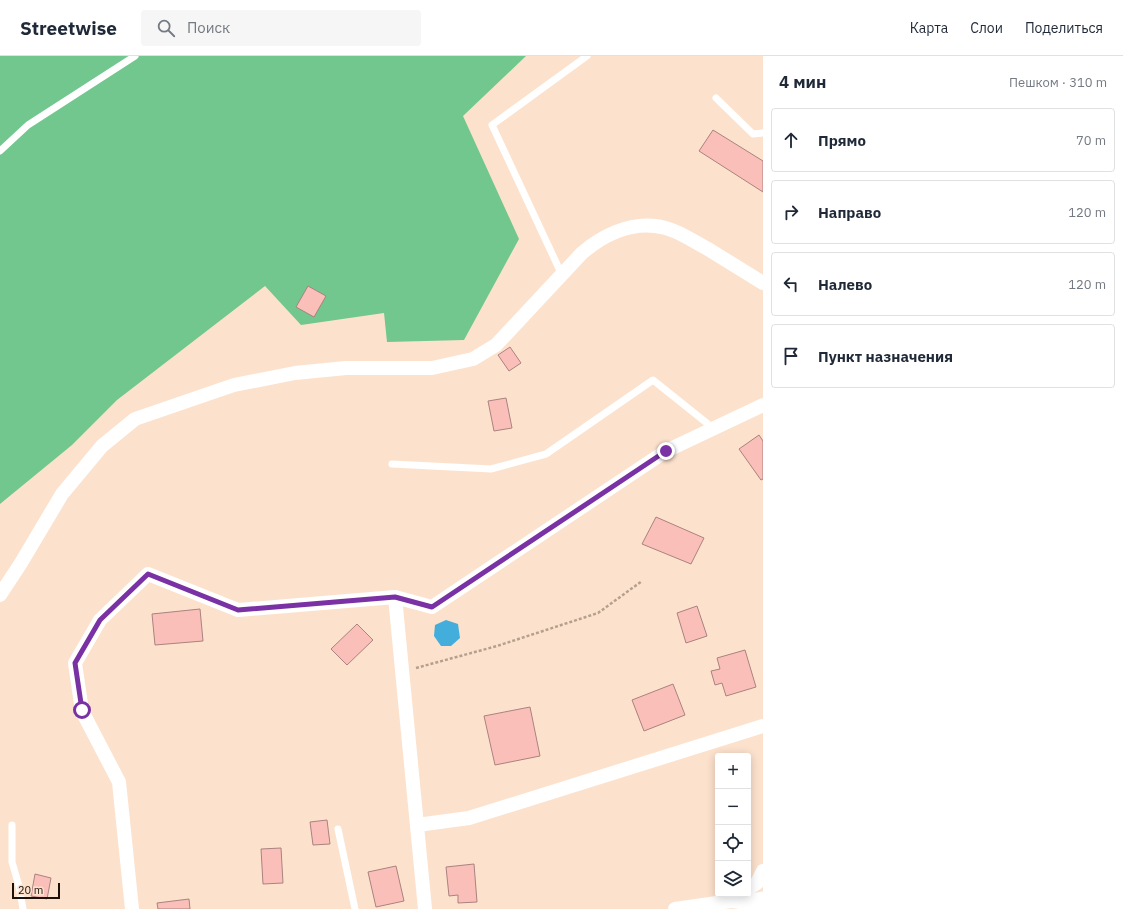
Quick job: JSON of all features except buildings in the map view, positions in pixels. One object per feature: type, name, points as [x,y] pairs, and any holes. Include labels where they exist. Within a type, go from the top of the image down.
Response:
[{"type":"street","points":[[0,595],[62,494],[102,446],[135,419],[234,385],[295,373],[346,368],[432,368],[473,359],[496,345],[593,244],[610,234],[634,227],[655,226],[680,233],[763,283]]},
{"type":"street","points":[[132,909],[119,782],[82,710],[75,663],[100,620],[148,574],[238,610],[395,597],[432,607],[666,451],[763,405]]},
{"type":"street","points":[[395,597],[425,909]]},
{"type":"street","points":[[417,825],[469,818],[763,726]]},
{"type":"street","points":[[751,887],[756,884],[763,871]]},
{"type":"street","points":[[675,909],[736,897],[758,904],[763,904]]},
{"type":"lane","points":[[0,151],[28,124],[136,56]]},
{"type":"lane","points":[[562,275],[492,125],[587,56]]},
{"type":"lane","points":[[716,98],[754,134],[763,133]]},
{"type":"lane","points":[[392,464],[492,469],[546,454],[653,380],[713,428]]},
{"type":"lane","points":[[12,825],[12,862],[19,886],[23,909]]},
{"type":"lane","points":[[338,829],[354,909]]},
{"type":"lane","points":[[751,896],[763,895]]},
{"type":"path","points":[[402,672],[497,646],[598,613],[642,581]]},
{"type":"green space","points":[[0,56],[526,56],[463,116],[519,239],[464,340],[387,342],[384,313],[301,325],[265,286],[117,400],[72,445],[0,504]]},
{"type":"water","points":[[446,620],[458,624],[460,638],[451,646],[441,646],[434,636],[435,625]]},
{"type":"route","points":[[82,710],[75,663],[100,620],[148,574],[238,610],[395,597],[432,607],[666,451]]}]
